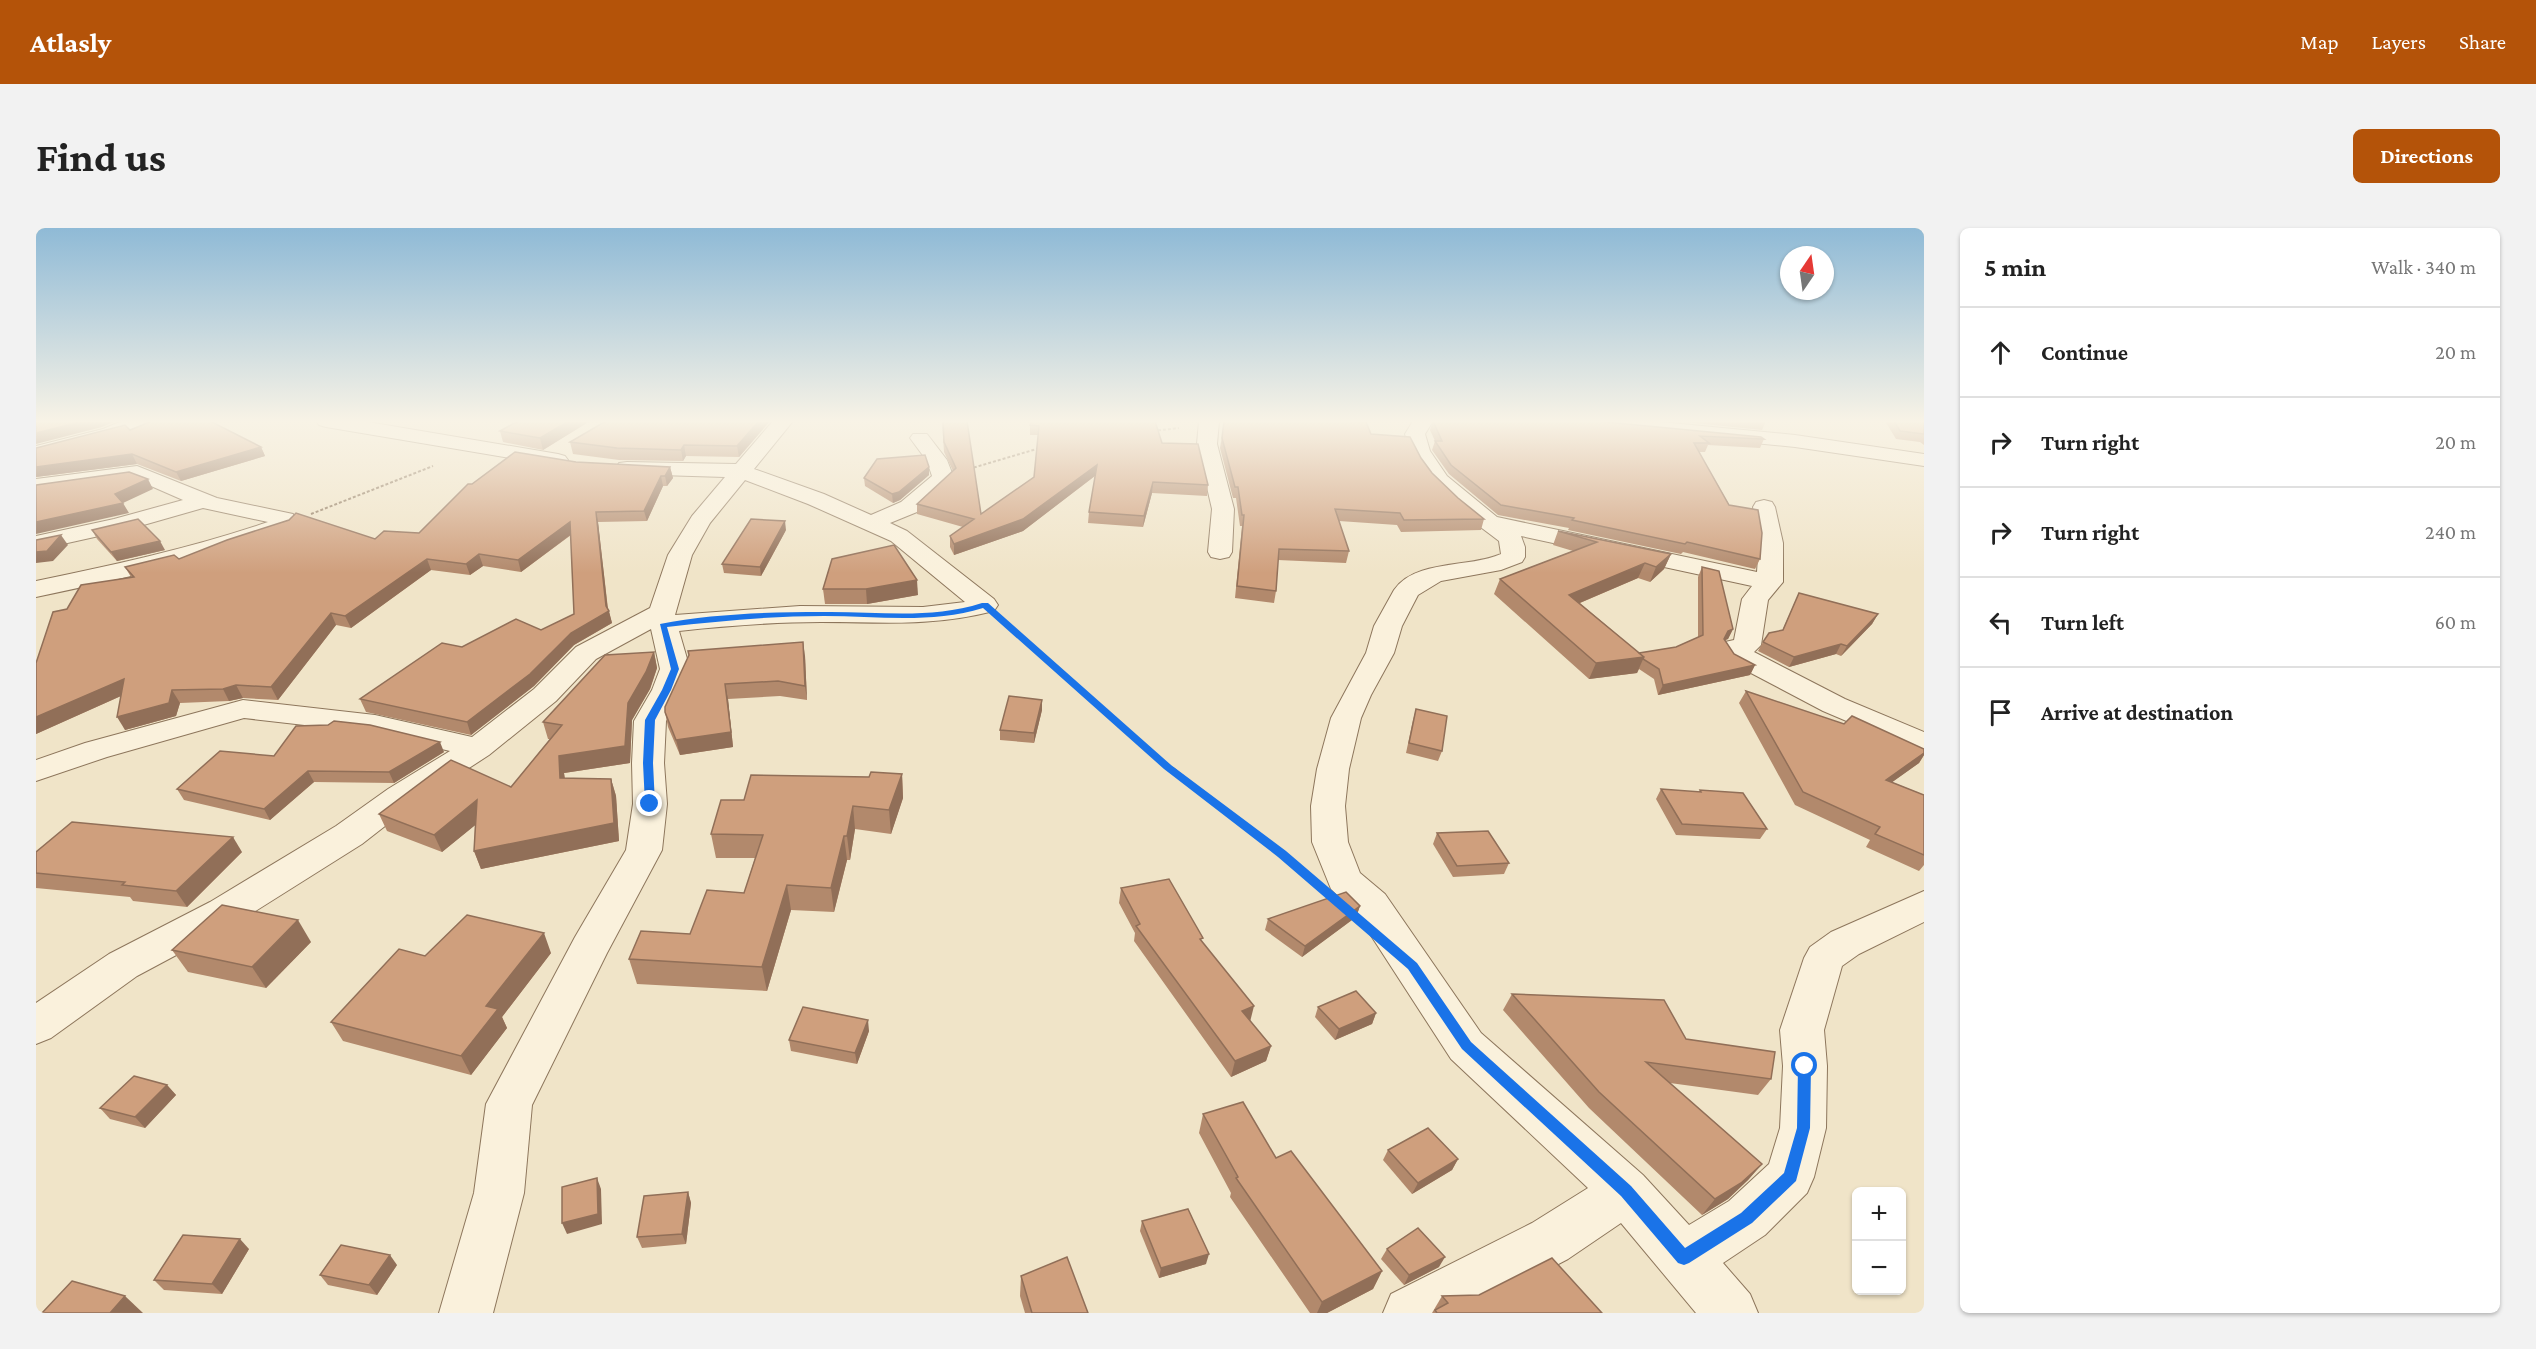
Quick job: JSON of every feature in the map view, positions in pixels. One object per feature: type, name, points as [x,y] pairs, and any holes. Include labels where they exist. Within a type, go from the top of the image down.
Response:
[{"type":"street","points":[[36,486],[137,472],[203,501],[285,519],[285,524],[228,544],[118,572],[36,589]]},
{"type":"street","points":[[466,1313],[499,1193],[509,1104],[589,948],[613,909],[644,850],[650,804],[648,763],[650,720],[667,690],[675,669],[662,619],[687,541],[740,472]]},
{"type":"street","points":[[742,472],[844,510],[898,536],[985,605]]},
{"type":"street","points":[[872,523],[909,507],[943,478],[941,472]]},
{"type":"street","points":[[1214,472],[1223,509],[1220,552]]},
{"type":"street","points":[[1432,472],[1453,493],[1510,538],[1514,548],[1513,557],[1501,563],[1434,575],[1407,590],[1388,626],[1380,653],[1346,718],[1333,769],[1328,806],[1330,842],[1344,880],[1371,904],[1466,1046],[1626,1191],[1731,1313]]},
{"type":"street","points":[[36,543],[118,525],[203,501]]},
{"type":"street","points":[[1764,507],[1772,543],[1769,559],[1770,582],[1755,599],[1747,645],[1735,648],[1740,656],[1834,705],[1924,744]]},
{"type":"street","points":[[1491,523],[1770,582]]},
{"type":"street","points":[[36,1026],[123,965],[224,912],[349,835],[400,797],[478,748],[545,695],[586,653],[662,619],[712,620],[822,614],[921,616],[958,613],[985,605]]},
{"type":"street","points":[[36,771],[96,750],[243,709],[375,724],[478,748]]},
{"type":"street","points":[[1684,1257],[1747,1218],[1791,1177],[1803,1128],[1805,1066],[1802,1030],[1824,958],[1845,944],[1924,905]]},
{"type":"street","points":[[1410,1313],[1550,1241],[1626,1191]]},
{"type":"path","points":[[285,524],[419,472]]},
{"type":"path","points":[[943,478],[963,472]]},
{"type":"path","points":[[985,605],[1167,767],[1308,876]]},
{"type":"building","points":[[129,472],[148,479],[115,494],[123,503],[36,522],[36,485]]},
{"type":"building","points":[[489,472],[667,472],[665,476],[661,476],[644,511],[596,512],[606,606],[609,611],[571,633],[530,674],[467,722],[360,699],[442,643],[462,647],[516,619],[541,630],[574,614],[570,522],[518,560],[479,554],[466,564],[427,559],[345,616],[331,613],[271,687],[236,685],[223,689],[172,690],[169,703],[117,717],[124,679],[36,717],[36,663],[53,612],[67,609],[81,585],[134,577],[125,567],[174,555],[179,559],[227,540],[289,520],[296,513],[375,539],[384,531],[419,533],[468,484],[472,484]]},
{"type":"building","points":[[868,472],[923,472],[899,492],[892,494],[864,478]]},
{"type":"building","points":[[952,472],[975,472],[981,514],[1034,477],[1035,472],[1088,472],[1023,519],[954,544],[950,536],[974,519],[917,504]]},
{"type":"building","points":[[1096,472],[1205,472],[1208,485],[1153,482],[1144,516],[1089,512]]},
{"type":"building","points":[[1231,472],[1431,472],[1484,519],[1404,520],[1400,513],[1335,509],[1349,551],[1279,549],[1276,591],[1237,586],[1244,515],[1242,515],[1238,487],[1235,487]]},
{"type":"building","points":[[1459,472],[1710,472],[1729,505],[1758,510],[1762,533],[1760,559],[1687,542],[1685,544],[1572,520],[1574,518],[1501,505]]},
{"type":"building","points":[[138,519],[160,541],[111,552],[92,530]]},
{"type":"building","points":[[751,519],[785,521],[760,567],[722,564]]},
{"type":"building","points":[[1558,531],[1671,554],[1656,567],[1645,563],[1569,595],[1644,657],[1596,663],[1500,579],[1597,542]]},
{"type":"building","points":[[61,535],[47,551],[36,552],[36,540]]},
{"type":"building","points":[[894,545],[917,580],[866,589],[823,589],[832,559]]},
{"type":"building","points":[[1702,567],[1719,571],[1733,629],[1728,631],[1724,639],[1734,654],[1755,665],[1663,685],[1659,669],[1643,659],[1644,657],[1639,653],[1676,647],[1703,635]]},
{"type":"building","points":[[1799,593],[1878,614],[1847,646],[1841,644],[1794,657],[1763,642],[1769,633],[1783,630]]},
{"type":"building","points":[[803,642],[805,686],[778,681],[725,684],[731,732],[676,740],[665,707],[689,655],[688,651]]},
{"type":"building","points":[[654,652],[646,672],[628,703],[625,746],[559,756],[560,778],[611,779],[614,823],[474,851],[477,800],[434,835],[379,814],[451,760],[511,787],[562,725],[543,722],[605,655]]},
{"type":"building","points":[[1746,691],[1844,724],[1852,716],[1924,749],[1924,753],[1886,780],[1924,795],[1924,855],[1875,834],[1880,827],[1803,792]]},
{"type":"building","points":[[1009,696],[1042,700],[1034,733],[1000,730]]},
{"type":"building","points":[[1416,709],[1447,716],[1442,751],[1409,743]]},
{"type":"building","points":[[334,721],[370,725],[440,742],[389,772],[308,771],[264,809],[177,789],[220,751],[274,756],[296,726],[328,725]]},
{"type":"building","points":[[871,772],[902,774],[889,810],[853,806],[847,836],[844,836],[831,888],[787,885],[762,967],[629,959],[641,931],[690,934],[707,890],[744,893],[763,835],[711,834],[721,800],[744,800],[751,775],[869,777]]},
{"type":"building","points":[[1661,789],[1743,793],[1767,829],[1682,824]]},
{"type":"building","points":[[72,822],[233,837],[176,891],[122,885],[125,882],[36,873],[36,852]]},
{"type":"building","points":[[1488,831],[1509,863],[1457,866],[1437,833]]},
{"type":"building","points":[[1169,879],[1203,938],[1200,939],[1254,1006],[1242,1011],[1271,1046],[1235,1061],[1136,926],[1140,924],[1121,888]]},
{"type":"building","points":[[1346,892],[1360,906],[1305,946],[1268,919]]},
{"type":"building","points":[[222,905],[298,920],[252,967],[172,950]]},
{"type":"building","points":[[467,915],[544,933],[486,1006],[498,1009],[461,1056],[331,1022],[399,949],[425,956]]},
{"type":"building","points":[[1356,991],[1376,1013],[1339,1029],[1318,1007]]},
{"type":"building","points":[[1512,994],[1664,1000],[1686,1039],[1775,1052],[1771,1079],[1646,1062],[1762,1164],[1741,1183],[1715,1199],[1599,1092]]},
{"type":"building","points":[[803,1007],[868,1020],[855,1053],[789,1040]]},
{"type":"building","points":[[134,1076],[167,1085],[135,1117],[100,1108]]},
{"type":"building","points":[[1243,1102],[1276,1158],[1291,1151],[1382,1271],[1322,1302],[1236,1178],[1238,1177],[1203,1114]]},
{"type":"building","points":[[1428,1128],[1458,1159],[1418,1183],[1388,1150]]},
{"type":"building","points":[[597,1178],[598,1214],[562,1223],[562,1187]]},
{"type":"building","points":[[688,1192],[682,1234],[637,1237],[644,1196]]},
{"type":"building","points":[[1188,1209],[1209,1254],[1161,1268],[1142,1221]]},
{"type":"building","points":[[1418,1228],[1445,1257],[1409,1275],[1387,1249]]},
{"type":"building","points":[[183,1235],[240,1239],[212,1284],[154,1280]]},
{"type":"building","points":[[341,1245],[390,1255],[369,1285],[320,1275]]},
{"type":"building","points":[[1067,1257],[1088,1313],[1032,1313],[1021,1276]]},
{"type":"building","points":[[1552,1258],[1602,1313],[1437,1313],[1435,1310],[1448,1303],[1442,1296],[1479,1295]]},
{"type":"building","points":[[72,1281],[125,1296],[110,1313],[42,1313]]},
{"type":"route","points":[[650,804],[648,763],[650,720],[667,690],[675,669],[663,625],[764,616],[822,614],[921,616],[958,613],[985,605],[1167,767],[1282,854],[1412,966],[1466,1046],[1626,1191],[1684,1257],[1747,1218],[1791,1177],[1803,1128],[1805,1066]]}]
